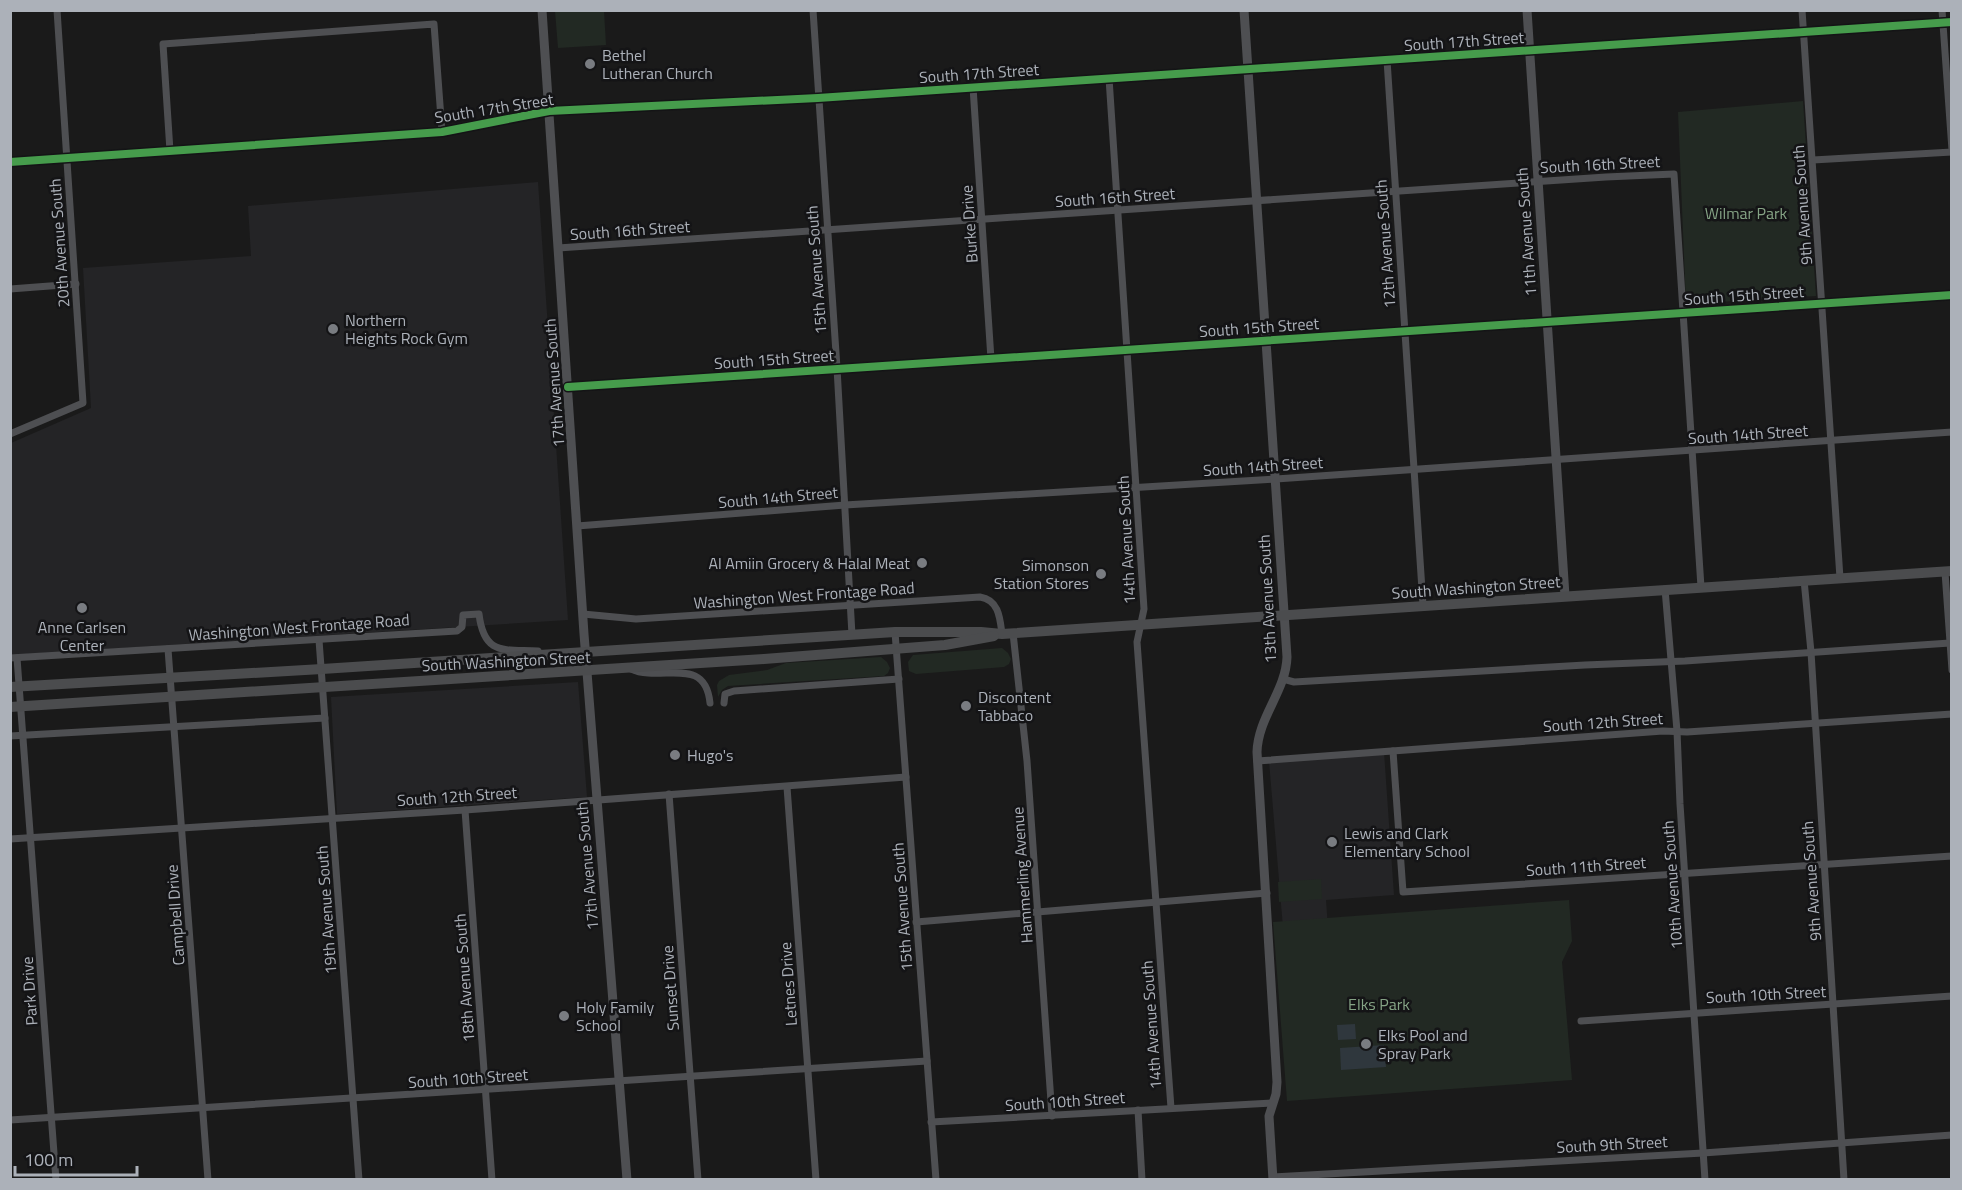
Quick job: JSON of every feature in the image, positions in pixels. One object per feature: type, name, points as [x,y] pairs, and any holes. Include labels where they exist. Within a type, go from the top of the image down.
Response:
[{"type":"main road","name":"South Washington Street","points":[[15,687],[895,632],[1008,633],[1948,571]]},
{"type":"main road","name":"South Washington Street","points":[[16,707],[587,672],[896,650],[945,645],[1008,633]]},
{"type":"street","name":"20th Avenue South","points":[[10,434],[83,403],[57,10]]},
{"type":"street","name":"17th Avenue South","points":[[542,10],[585,652],[627,1179]]},
{"type":"street","name":"15th Avenue South","points":[[813,10],[852,635]]},
{"type":"street","name":"13th Avenue South","points":[[1244,10],[1287,657],[1283,679],[1259,733],[1257,761],[1277,1082],[1269,1116],[1273,1178]]},
{"type":"street","name":"11th Avenue South","points":[[1527,10],[1565,596]]},
{"type":"street","name":"9th Avenue South","points":[[1802,10],[1840,578]]},
{"type":"street","points":[[1813,159],[1952,151],[1942,10]]},
{"type":"street","name":"South 17th Street","points":[[10,162],[442,132],[549,111],[818,98],[1952,22]]},
{"type":"street","points":[[170,151],[163,44],[434,24],[442,132]]},
{"type":"street","name":"12th Avenue South","points":[[1387,60],[1423,605]]},
{"type":"street","name":"14th Avenue South","points":[[1109,78],[1144,609],[1137,642],[1170,1108]]},
{"type":"street","name":"Burke Drive","points":[[973,87],[991,359]]},
{"type":"street","name":"South 16th Street","points":[[558,248],[1674,174],[1683,312]]},
{"type":"street","points":[[10,289],[76,284]]},
{"type":"street","name":"South 15th Street","points":[[568,387],[1952,295]]},
{"type":"street","points":[[1683,312],[1701,587]]},
{"type":"street","name":"South 14th Street","points":[[577,526],[845,505],[1276,479],[1952,432]]},
{"type":"street","points":[[1948,571],[1952,670]]},
{"type":"street","name":"9th Avenue South","points":[[1804,580],[1811,652],[1844,1179]]},
{"type":"street","name":"10th Avenue South","points":[[1665,590],[1677,731],[1684,873],[1705,1179]]},
{"type":"street","name":"Washington West Frontage Road","points":[[583,614],[636,619],[980,597],[987,598],[995,605],[1008,633]]},
{"type":"street","name":"Washington West Frontage Road","points":[[14,658],[457,631],[462,627],[463,615],[479,614],[483,636],[493,646],[507,650],[542,651],[552,654]]},
{"type":"street","name":"15th Avenue South","points":[[895,632],[936,1179]]},
{"type":"street","name":"Hammerling Avenue","points":[[1008,633],[1027,761],[1052,1116]]},
{"type":"street","name":"19th Avenue South","points":[[319,640],[359,1179]]},
{"type":"street","points":[[1283,679],[1294,682],[1670,662],[1950,643]]},
{"type":"street","name":"Campbell Drive","points":[[168,649],[208,1179]]},
{"type":"street","name":"Park Drive","points":[[14,658],[16,707],[23,735],[56,1179]]},
{"type":"street","points":[[631,669],[646,674],[681,672],[693,674],[704,683],[710,695],[710,703]]},
{"type":"street","points":[[724,703],[725,694],[734,691],[899,680]]},
{"type":"street","name":"South 12th Street","points":[[1257,761],[1952,714]]},
{"type":"street","points":[[10,736],[325,718]]},
{"type":"street","name":"South 11th Street","points":[[1393,751],[1403,892],[1952,856]]},
{"type":"street","name":"South 12th Street","points":[[10,839],[465,810],[906,777]]},
{"type":"street","name":"Letnes Drive","points":[[787,787],[816,1179]]},
{"type":"street","name":"Sunset Drive","points":[[669,794],[698,1179]]},
{"type":"street","name":"18th Avenue South","points":[[465,810],[492,1179]]},
{"type":"street","points":[[916,922],[1267,893]]},
{"type":"street","name":"South 10th Street","points":[[1581,1021],[1952,996]]},
{"type":"street","name":"South 10th Street","points":[[10,1120],[927,1061]]},
{"type":"street","name":"South 10th Street","points":[[931,1122],[1273,1103]]},
{"type":"street","name":"14th Avenue South","points":[[1138,1110],[1142,1179]]},
{"type":"street","name":"South 9th Street","points":[[1273,1178],[1703,1153],[1952,1135]]},
{"type":"shaded area","points":[[538,182],[568,620],[11,655],[11,443],[91,408],[83,268],[251,256],[248,206]]},
{"type":"shaded area","points":[[578,682],[587,797],[337,814],[331,697]]},
{"type":"shaded area","name":"Lewis and Clark Elementary School","points":[[1384,752],[1394,895],[1326,900],[1333,998],[1289,999],[1269,761]]},
{"type":"shaded area","points":[[1355,1024],[1356,1039],[1338,1040],[1337,1025]]},
{"type":"shaded area","points":[[1384,1045],[1386,1067],[1341,1070],[1340,1048]]},
{"type":"green space","points":[[555,11],[604,11],[606,45],[558,48]]},
{"type":"green space","name":"Wilmar Park","points":[[1803,101],[1816,296],[1686,304],[1678,112]]},
{"type":"green space","points":[[1002,648],[1011,659],[1004,667],[916,674],[909,671],[908,662],[913,655]]},
{"type":"green space","points":[[881,657],[890,668],[884,676],[728,686],[718,697],[719,681],[729,675],[767,670],[786,663]]},
{"type":"green space","points":[[1321,879],[1322,899],[1279,902],[1278,882]]},
{"type":"green space","name":"Elks Park","points":[[1569,900],[1572,941],[1562,962],[1572,1080],[1287,1101],[1273,922]]},
{"type":"cycle path","points":[[10,162],[442,132],[549,111],[818,98],[1952,22]]},
{"type":"cycle path","points":[[568,387],[1952,295]]},
{"type":"place","name":"Bethel Lutheran Church","points":[[590,64]]},
{"type":"place","name":"Northern Heights Rock Gym","points":[[333,329]]},
{"type":"place","name":"Al Amiin Grocery & Halal Meat","points":[[922,563]]},
{"type":"place","name":"Simonson Station Stores","points":[[1101,574]]},
{"type":"place","name":"Anne Carlsen Center","points":[[82,608]]},
{"type":"place","name":"Discontent Tabbaco","points":[[966,706]]},
{"type":"place","name":"Hugo's","points":[[675,755]]},
{"type":"place","name":"Lewis and Clark Elementary School","points":[[1332,842]]},
{"type":"place","name":"Holy Family School","points":[[564,1016]]},
{"type":"place","name":"Elks Pool and Spray Park","points":[[1366,1044]]}]
